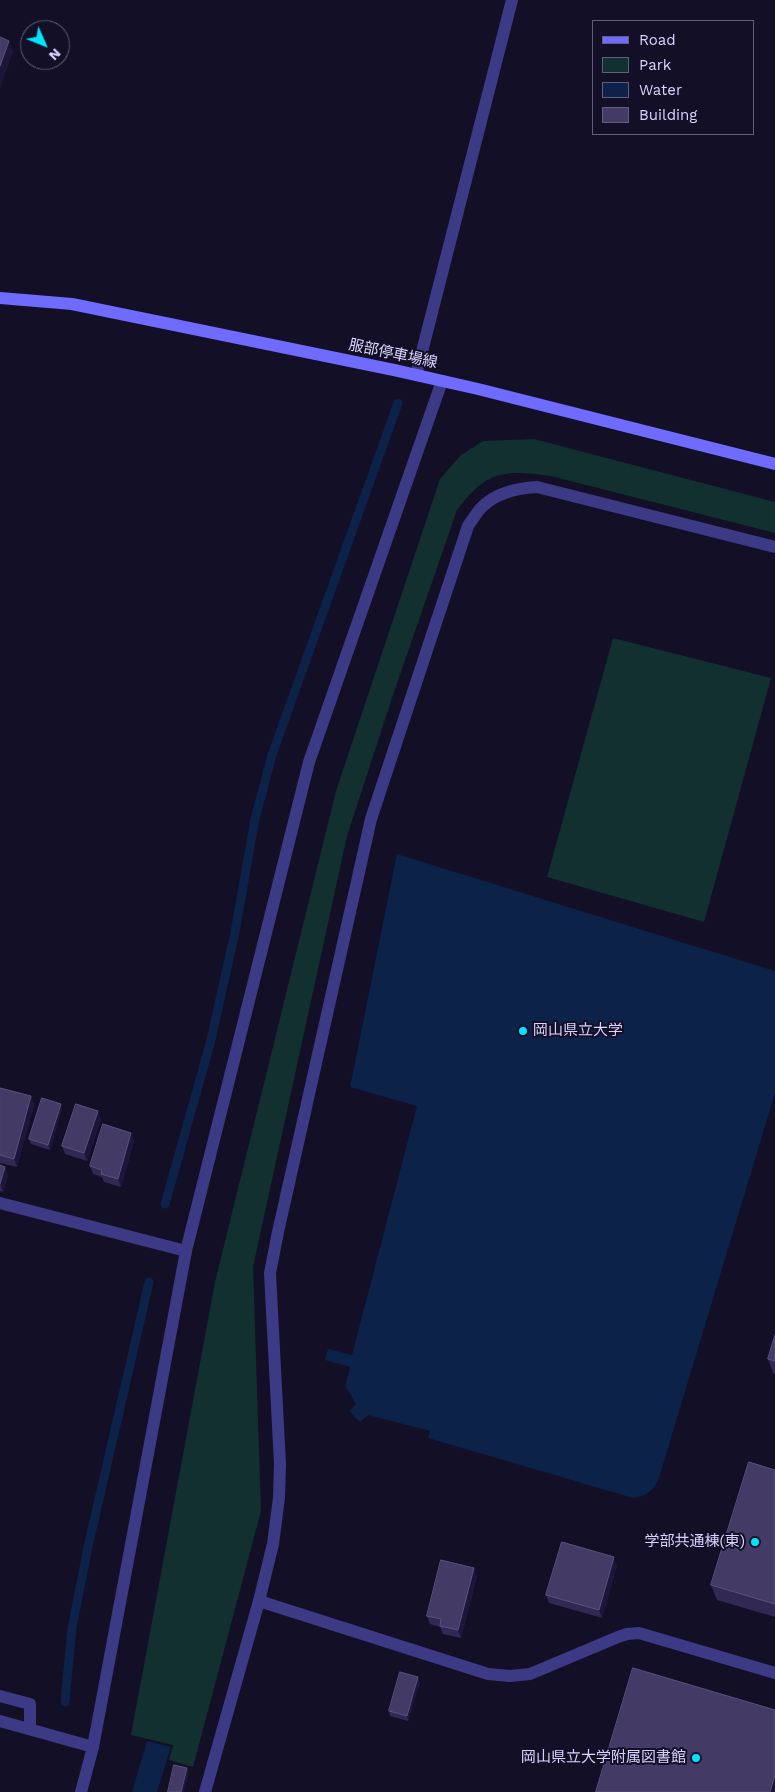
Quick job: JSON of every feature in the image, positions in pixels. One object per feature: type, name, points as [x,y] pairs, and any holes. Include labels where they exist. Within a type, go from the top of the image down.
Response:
[{"type":"main road","name":"服部停車場線","points":[[0,298],[72,304],[416,375],[775,464]]},
{"type":"street","points":[[416,375],[512,0]]},
{"type":"street","points":[[81,1792],[93,1747],[186,1251],[309,762],[442,381]]},
{"type":"street","points":[[205,1792],[259,1601],[273,1544],[279,1498],[280,1464],[270,1274],[370,819],[468,526],[482,506],[501,495],[517,488],[537,487],[775,547]]},
{"type":"street","points":[[0,1203],[186,1251]]},
{"type":"street","points":[[259,1601],[488,1674],[510,1676],[530,1674],[618,1637],[639,1633],[775,1673]]},
{"type":"street","points":[[0,1696],[30,1704],[30,1729]]},
{"type":"street","points":[[0,1721],[93,1747]]},
{"type":"green space","points":[[534,439],[775,502],[775,533],[551,476],[534,474],[508,474],[487,480],[457,510],[347,836],[253,1267],[261,1511],[193,1767],[169,1760],[173,1745],[131,1735],[215,1282],[336,791],[440,479],[461,455],[483,441]]},
{"type":"green space","points":[[613,638],[771,678],[704,922],[547,877]]},
{"type":"water","points":[[397,854],[775,971],[775,1093],[658,1481],[644,1495],[633,1498],[428,1438],[430,1431],[368,1415],[360,1422],[349,1411],[356,1404],[345,1386],[350,1367],[325,1360],[328,1349],[352,1355],[417,1106],[350,1087]]},
{"type":"water","points":[[147,1741],[171,1747],[157,1792],[132,1792]]},
{"type":"building","points":[[0,37],[9,41],[0,66]]},
{"type":"building","points":[[0,1088],[31,1096],[14,1159],[0,1155]]},
{"type":"building","points":[[42,1098],[61,1104],[48,1145],[29,1139]]},
{"type":"building","points":[[76,1104],[98,1111],[84,1153],[62,1146]]},
{"type":"building","points":[[103,1124],[131,1133],[118,1179],[101,1174],[102,1170],[90,1166]]},
{"type":"building","points":[[0,1165],[5,1167],[0,1184]]},
{"type":"building","points":[[775,1335],[775,1361],[768,1359]]},
{"type":"building","name":"学部共通棟(東)","points":[[749,1462],[775,1470],[775,1604],[711,1585]]},
{"type":"building","points":[[562,1542],[614,1557],[599,1610],[546,1595]]},
{"type":"building","points":[[441,1560],[474,1568],[458,1630],[440,1626],[441,1619],[427,1616]]},
{"type":"building","name":"岡山県立大学附属図書館","points":[[633,1668],[775,1710],[775,1775],[770,1792],[596,1792]]},
{"type":"building","points":[[400,1672],[418,1677],[407,1716],[389,1711]]},
{"type":"building","points":[[174,1765],[187,1768],[181,1792],[168,1792]]},
{"type":"waterway","points":[[165,1204],[210,1044],[235,932],[255,819],[272,755],[398,403]]},
{"type":"waterway","points":[[65,1702],[72,1628],[88,1547],[149,1282]]},
{"type":"place","name":"岡山県立大学","points":[[523,1031]]},
{"type":"place","name":"学部共通棟(東)","points":[[755,1542]]},
{"type":"place","name":"岡山県立大学附属図書館","points":[[696,1758]]}]
